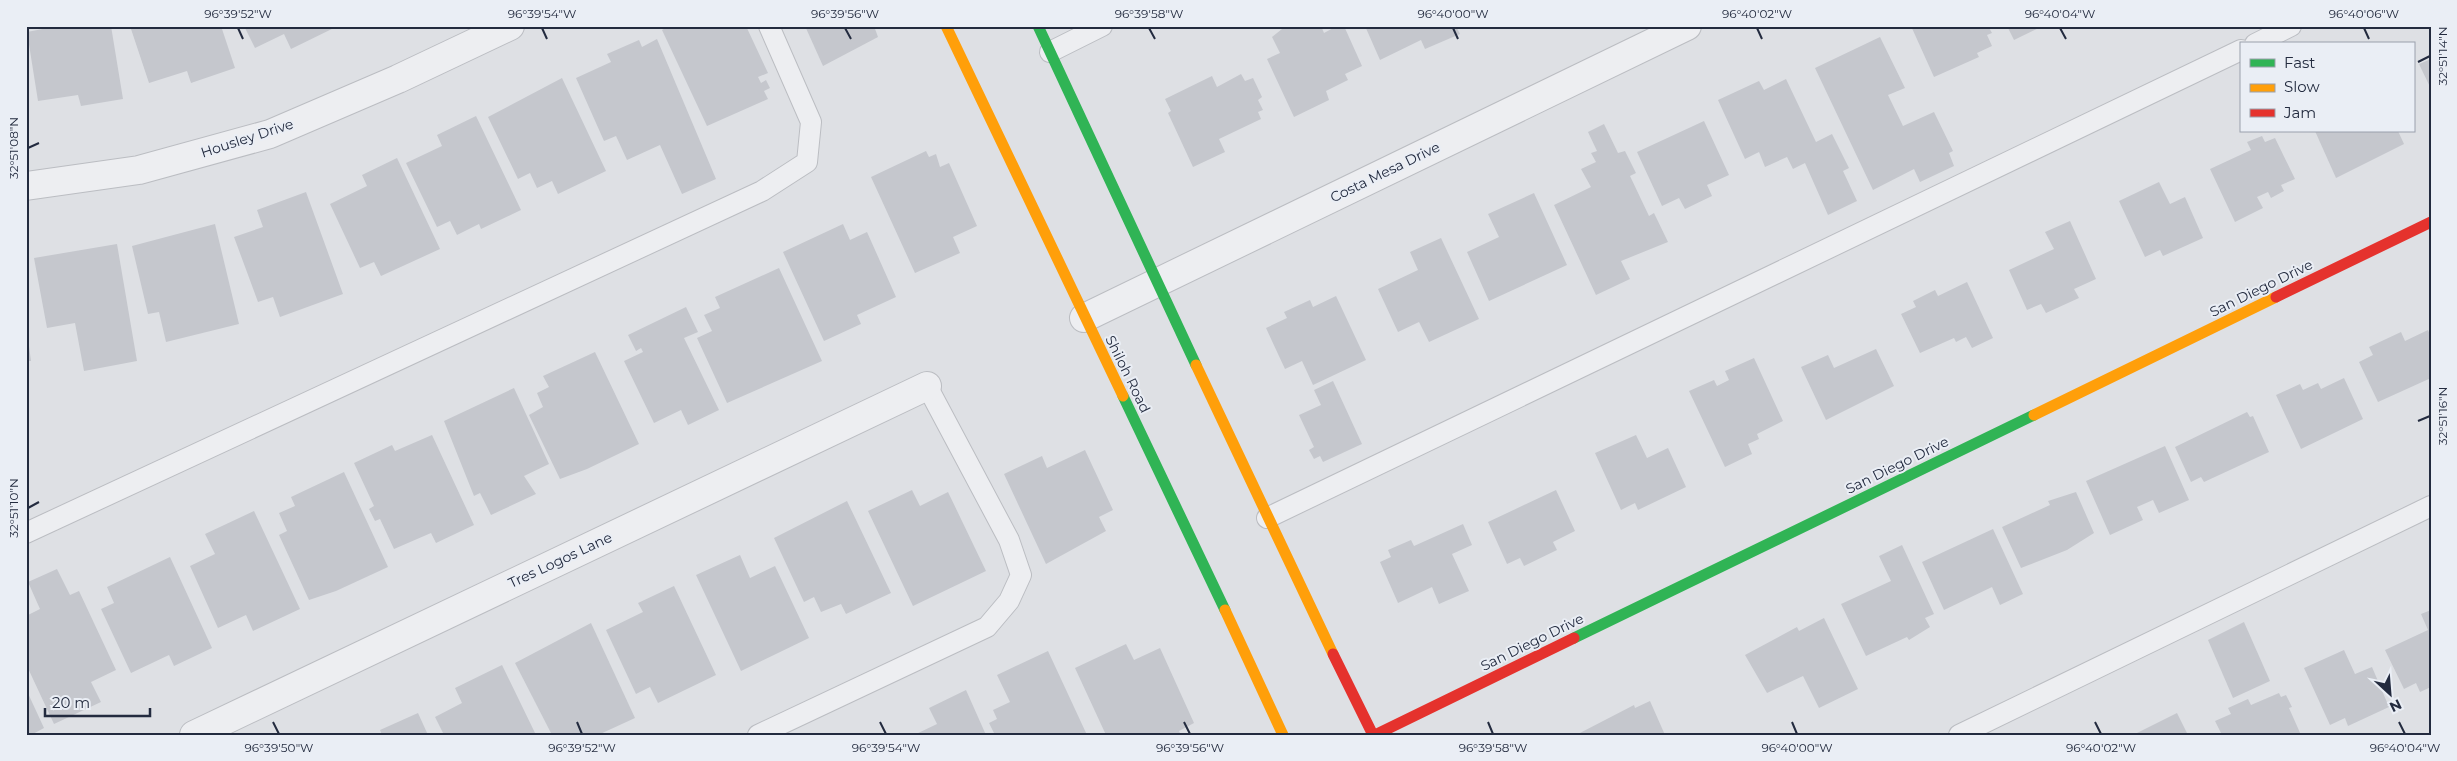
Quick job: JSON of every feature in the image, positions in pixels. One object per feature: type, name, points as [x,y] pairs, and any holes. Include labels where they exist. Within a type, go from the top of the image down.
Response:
[{"type":"main road","name":"Shiloh Road","points":[[946,26],[1084,318],[1210,577],[1283,735]]},
{"type":"main road","points":[[1038,26],[1267,518],[1374,735]]},
{"type":"main road","name":"San Diego Drive","points":[[1374,735],[2431,222]]},
{"type":"street","name":"Housley Drive","points":[[26,186],[139,170],[270,134],[398,79],[510,26]]},
{"type":"street","name":"Costa Mesa Drive","points":[[1084,318],[1687,26]]},
{"type":"street","name":"Tres Logos Lane","points":[[194,735],[927,386]]},
{"type":"lane","points":[[26,533],[753,195],[807,162],[811,122],[769,26]]},
{"type":"lane","points":[[1050,52],[1102,26]]},
{"type":"lane","points":[[2259,42],[2291,26]]},
{"type":"lane","points":[[1267,518],[2240,50]]},
{"type":"lane","points":[[758,735],[988,627],[1009,601],[1021,575],[1009,540],[927,386]]},
{"type":"lane","points":[[1959,735],[2431,506]]},
{"type":"building","points":[[58,26],[111,26],[123,99],[81,106],[78,95],[38,101],[27,32]]},
{"type":"building","points":[[130,26],[221,26],[235,68],[191,83],[187,71],[149,83]]},
{"type":"building","points":[[244,26],[338,26],[291,49],[284,34],[255,48]]},
{"type":"building","points":[[669,26],[746,26],[768,73],[758,77],[761,83],[766,80],[770,88],[764,91],[768,99],[707,126],[662,30]]},
{"type":"building","points":[[805,26],[874,26],[878,37],[823,66]]},
{"type":"building","points":[[1280,26],[1321,26],[1324,33],[1337,26],[1344,26],[1362,66],[1345,74],[1348,80],[1326,91],[1329,100],[1294,117],[1267,59],[1280,53],[1272,37],[1282,29]]},
{"type":"building","points":[[1365,26],[1456,26],[1460,34],[1425,49],[1421,40],[1380,60]]},
{"type":"building","points":[[1911,26],[1988,26],[1992,33],[1987,35],[1992,46],[1977,53],[1979,57],[1934,77]]},
{"type":"building","points":[[2007,26],[2043,26],[2014,40]]},
{"type":"building","points":[[1880,37],[1905,88],[1888,95],[1903,126],[1934,112],[1953,151],[1949,153],[1954,166],[1920,182],[1914,169],[1873,190],[1815,68]]},
{"type":"building","points":[[657,39],[716,179],[682,194],[660,145],[627,160],[616,136],[604,141],[576,78],[611,62],[607,54],[639,40],[642,47]]},
{"type":"building","points":[[2431,59],[2431,89],[2419,64]]},
{"type":"building","points":[[1241,74],[1245,81],[1253,78],[1262,97],[1258,100],[1263,110],[1258,112],[1261,119],[1219,139],[1225,152],[1193,167],[1168,113],[1171,111],[1165,99],[1212,76],[1217,87]]},
{"type":"building","points":[[562,78],[606,171],[558,194],[552,181],[537,188],[530,173],[518,179],[488,117]]},
{"type":"building","points":[[1786,79],[1816,142],[1832,134],[1849,168],[1843,171],[1857,201],[1828,215],[1805,163],[1793,169],[1787,157],[1765,167],[1759,152],[1745,159],[1718,100],[1759,81],[1764,90]]},
{"type":"building","points":[[476,116],[521,210],[481,229],[479,224],[457,235],[450,221],[437,227],[406,163],[442,146],[437,135]]},
{"type":"building","points":[[1704,121],[1729,175],[1707,185],[1712,196],[1685,209],[1679,198],[1662,206],[1637,152]]},
{"type":"building","points":[[1604,124],[1618,153],[1625,151],[1636,173],[1630,176],[1649,216],[1654,213],[1668,242],[1621,261],[1630,279],[1596,295],[1554,205],[1591,187],[1581,169],[1596,162],[1591,153],[1597,151],[1588,132]]},
{"type":"building","points":[[2315,132],[2398,132],[2404,144],[2336,178]]},
{"type":"building","points":[[2262,136],[2265,142],[2275,138],[2295,179],[2281,185],[2284,191],[2271,198],[2268,192],[2257,197],[2263,208],[2235,222],[2210,169],[2251,150],[2247,142]]},
{"type":"building","points":[[926,151],[929,157],[936,154],[940,167],[949,163],[977,226],[953,237],[960,253],[915,273],[871,177]]},
{"type":"building","points":[[397,158],[440,249],[381,276],[374,262],[360,268],[330,204],[367,186],[362,175]]},
{"type":"building","points":[[2159,182],[2170,204],[2185,197],[2203,238],[2163,256],[2160,250],[2145,257],[2119,201]]},
{"type":"building","points":[[306,192],[343,294],[280,317],[273,297],[258,302],[234,237],[263,227],[257,210]]},
{"type":"building","points":[[1534,193],[1567,265],[1489,301],[1467,252],[1499,237],[1488,214]]},
{"type":"building","points":[[2070,221],[2096,279],[2074,289],[2079,298],[2046,313],[2041,304],[2027,310],[2009,270],[2054,249],[2045,232]]},
{"type":"building","points":[[215,224],[239,324],[166,342],[159,312],[148,314],[132,246]]},
{"type":"building","points":[[843,224],[850,240],[867,232],[896,297],[857,315],[861,324],[824,341],[783,252]]},
{"type":"building","points":[[1441,238],[1479,319],[1429,342],[1419,322],[1398,332],[1378,289],[1418,270],[1410,252]]},
{"type":"building","points":[[117,244],[137,361],[84,371],[75,323],[47,328],[34,258]]},
{"type":"building","points":[[779,268],[822,361],[727,403],[697,338],[712,331],[704,315],[720,308],[715,297]]},
{"type":"building","points":[[1967,282],[1993,338],[1972,348],[1966,337],[1956,342],[1954,338],[1920,353],[1901,314],[1916,307],[1913,301],[1935,290],[1938,296]]},
{"type":"building","points":[[1336,296],[1366,360],[1313,385],[1302,361],[1285,369],[1266,328],[1287,318],[1284,312],[1310,300],[1313,307]]},
{"type":"building","points":[[686,307],[698,332],[684,338],[719,410],[688,425],[681,410],[654,423],[624,361],[643,352],[641,348],[636,351],[628,335]]},
{"type":"building","points":[[26,324],[31,361],[26,361]]},
{"type":"building","points":[[2428,330],[2431,337],[2431,378],[2378,402],[2359,362],[2373,355],[2369,347],[2401,332],[2405,341]]},
{"type":"building","points":[[1876,349],[1894,386],[1826,420],[1801,367],[1828,355],[1834,368]]},
{"type":"building","points":[[595,352],[639,444],[587,469],[560,479],[529,415],[543,407],[537,393],[549,387],[543,376]]},
{"type":"building","points":[[1754,358],[1783,421],[1757,434],[1759,439],[1748,444],[1752,454],[1725,467],[1689,391],[1714,380],[1717,386],[1729,380],[1725,371]]},
{"type":"building","points":[[2344,378],[2363,419],[2301,449],[2276,395],[2300,384],[2303,390],[2318,383],[2321,389]]},
{"type":"building","points":[[1333,381],[1362,444],[1323,462],[1320,456],[1314,459],[1309,450],[1314,447],[1299,415],[1321,405],[1314,390]]},
{"type":"building","points":[[514,388],[549,464],[524,476],[536,494],[491,515],[480,493],[474,496],[444,421]]},
{"type":"building","points":[[2247,412],[2250,417],[2253,416],[2269,452],[2204,482],[2201,477],[2191,482],[2175,447]]},
{"type":"building","points":[[432,435],[474,525],[436,543],[431,533],[394,549],[380,519],[375,521],[369,509],[374,506],[354,463],[392,445],[395,451]]},
{"type":"building","points":[[1636,435],[1647,458],[1668,448],[1686,487],[1638,510],[1635,503],[1621,510],[1595,453]]},
{"type":"building","points":[[2165,446],[2189,500],[2159,513],[2153,500],[2137,507],[2143,520],[2110,535],[2086,481]]},
{"type":"building","points":[[1085,450],[1113,510],[1099,517],[1106,531],[1046,564],[1004,474],[1042,456],[1047,468]]},
{"type":"building","points":[[344,472],[388,567],[336,591],[309,600],[279,535],[287,531],[279,513],[295,506],[291,497]]},
{"type":"building","points":[[912,490],[920,506],[948,492],[986,571],[913,606],[868,511]]},
{"type":"building","points":[[1556,490],[1575,531],[1553,542],[1557,550],[1524,566],[1520,558],[1507,564],[1488,522]]},
{"type":"building","points":[[2076,492],[2094,533],[2067,550],[2021,568],[2002,527],[2050,505],[2048,501]]},
{"type":"building","points":[[847,501],[891,593],[846,614],[841,604],[821,612],[814,597],[804,602],[774,538]]},
{"type":"building","points":[[254,511],[300,609],[253,631],[246,615],[218,628],[190,566],[215,554],[205,534]]},
{"type":"building","points":[[1463,524],[1472,545],[1452,554],[1469,591],[1439,604],[1432,587],[1398,603],[1380,562],[1391,557],[1388,550],[1411,540],[1414,546]]},
{"type":"building","points":[[1993,529],[2023,594],[2000,605],[1992,587],[1944,610],[1922,562]]},
{"type":"building","points":[[1902,545],[1934,614],[1925,618],[1930,627],[1909,640],[1907,637],[1866,656],[1841,604],[1891,581],[1879,556]]},
{"type":"building","points":[[740,555],[750,578],[775,566],[809,638],[741,671],[696,575]]},
{"type":"building","points":[[170,557],[212,648],[174,666],[169,655],[131,673],[101,609],[114,603],[107,587]]},
{"type":"building","points":[[57,569],[70,595],[79,591],[116,670],[91,682],[101,702],[54,724],[26,664],[26,616],[40,609],[28,582]]},
{"type":"building","points":[[674,586],[716,675],[658,703],[650,687],[636,694],[606,630],[643,612],[638,603]]},
{"type":"building","points":[[2431,610],[2431,687],[2420,692],[2416,683],[2404,689],[2385,650],[2428,630],[2421,614]]},
{"type":"building","points":[[1824,618],[1858,689],[1819,708],[1803,676],[1767,693],[1745,655],[1797,627],[1799,631]]},
{"type":"building","points":[[2244,622],[2270,681],[2233,698],[2208,640]]},
{"type":"building","points":[[591,623],[635,718],[598,735],[552,735],[515,663]]},
{"type":"building","points":[[1126,644],[1134,660],[1160,648],[1194,723],[1179,731],[1181,735],[1106,735],[1075,668]]},
{"type":"building","points":[[2344,650],[2355,674],[2372,667],[2389,707],[2348,726],[2345,718],[2330,725],[2304,668]]},
{"type":"building","points":[[1048,651],[1087,735],[995,735],[989,723],[997,719],[993,710],[1010,702],[997,675]]},
{"type":"building","points":[[502,665],[536,735],[444,735],[435,717],[462,703],[455,688]]},
{"type":"building","points":[[26,689],[44,728],[31,735],[26,735]]},
{"type":"building","points":[[966,690],[986,735],[914,735],[937,724],[929,708]]},
{"type":"building","points":[[2279,693],[2281,697],[2286,695],[2292,707],[2289,708],[2301,735],[2222,735],[2215,721],[2231,714],[2228,708],[2248,699],[2251,705]]},
{"type":"building","points":[[1650,701],[1665,735],[1576,735],[1634,705],[1635,708]]},
{"type":"building","points":[[418,713],[428,735],[382,735],[380,730]]},
{"type":"building","points":[[2177,713],[2188,735],[2138,735],[2137,733]]},
{"type":"traffic: fast","points":[[1038,26],[1196,365]]},
{"type":"traffic: fast","points":[[1123,396],[1225,610]]},
{"type":"traffic: fast","points":[[1574,638],[2034,415]]},
{"type":"traffic: slow","points":[[946,26],[1123,396]]},
{"type":"traffic: slow","points":[[2034,415],[2276,297]]},
{"type":"traffic: slow","points":[[1196,365],[1333,654]]},
{"type":"traffic: slow","points":[[1225,610],[1283,735]]},
{"type":"traffic: jam","points":[[2276,297],[2431,222]]},
{"type":"traffic: jam","points":[[1375,735],[1574,638]]},
{"type":"traffic: jam","points":[[1333,654],[1373,735]]}]
